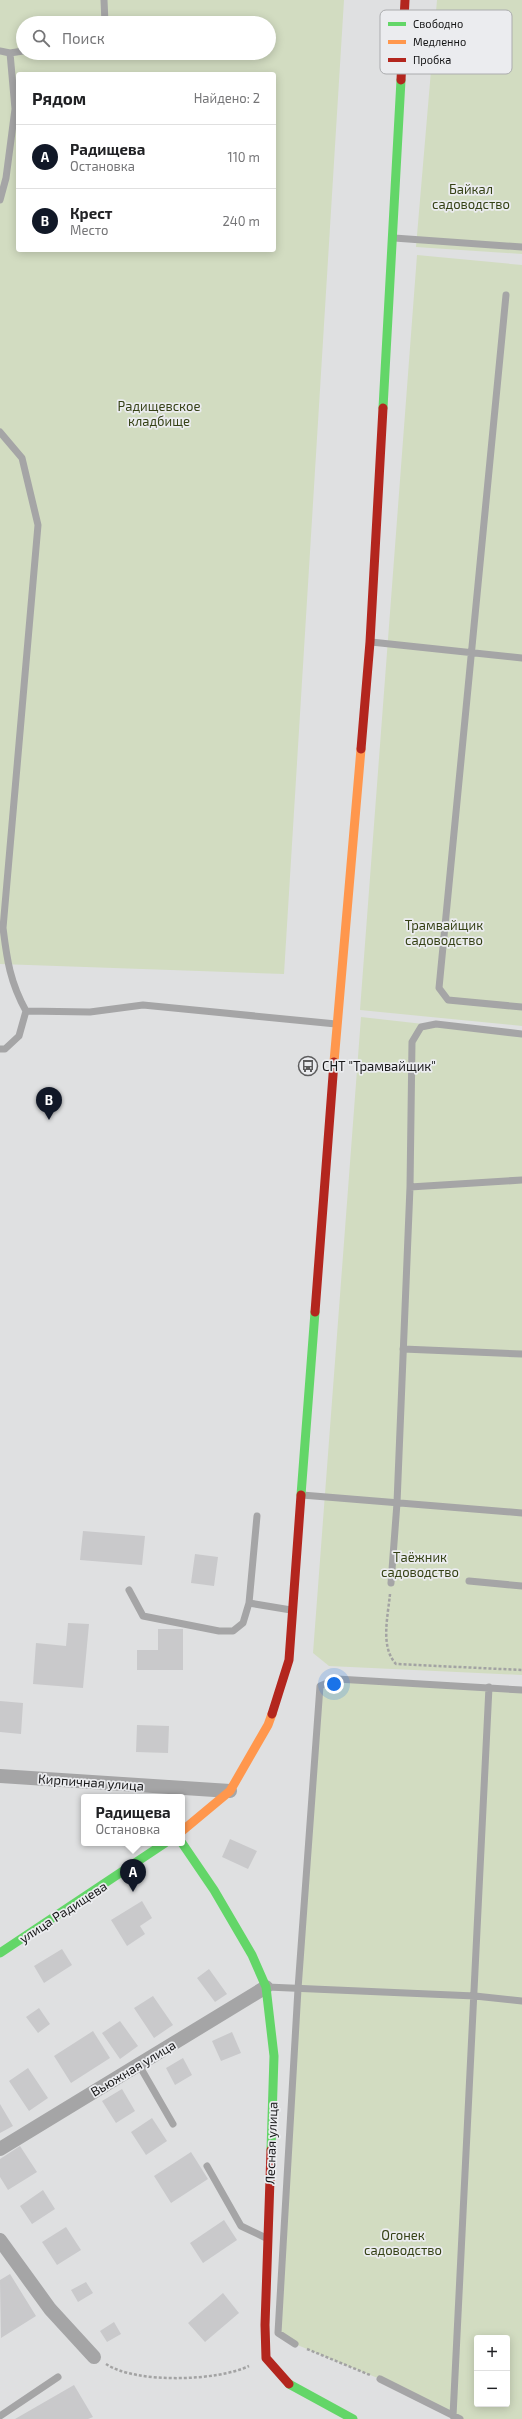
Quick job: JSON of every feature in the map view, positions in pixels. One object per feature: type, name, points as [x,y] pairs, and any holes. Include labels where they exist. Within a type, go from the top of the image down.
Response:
[{"type":"street","points":[[403,10],[404,0]]},
{"type":"street","points":[[185,1828],[230,1791],[268,1725],[289,1660],[337,1024],[370,642],[400,74]]},
{"type":"street","name":"Кирпичная улица","points":[[0,1776],[230,1791]]},
{"type":"street","name":"улица Радищева","points":[[0,1953],[160,1846]]},
{"type":"street","name":"Лесная улица","points":[[184,1846],[218,1897],[252,1955],[266,1987],[274,2056],[266,2358]]},
{"type":"street","name":"Вьюжная улица","points":[[0,2148],[266,1987]]},
{"type":"street","points":[[0,2240],[50,2309],[94,2357]]},
{"type":"street","points":[[266,2358],[286,2383],[353,2419]]},
{"type":"lane","points":[[104,0],[105,16]]},
{"type":"lane","points":[[0,51],[10,53],[16,52]]},
{"type":"lane","points":[[0,200],[6,178],[15,109],[10,53]]},
{"type":"lane","points":[[392,238],[522,247]]},
{"type":"lane","points":[[506,295],[473,653],[439,988],[448,1000],[522,1007]]},
{"type":"lane","points":[[0,432],[22,458],[38,525],[2,927],[8,971],[15,991],[26,1010],[19,1036],[5,1049],[0,1049]]},
{"type":"lane","points":[[370,642],[522,658]]},
{"type":"lane","points":[[26,1010],[90,1012],[143,1004],[337,1024]]},
{"type":"lane","points":[[391,1583],[397,1503],[410,1187],[412,1042],[421,1027],[436,1024],[522,1034]]},
{"type":"lane","points":[[410,1187],[522,1180]]},
{"type":"lane","points":[[403,1349],[522,1354]]},
{"type":"lane","points":[[302,1496],[522,1513]]},
{"type":"lane","points":[[129,1590],[143,1616],[219,1631],[233,1631],[243,1623],[249,1603],[257,1516]]},
{"type":"lane","points":[[469,1581],[522,1586]]},
{"type":"lane","points":[[249,1603],[293,1610]]},
{"type":"lane","points":[[295,2344],[278,2333],[298,1989],[320,1686],[337,1679],[522,1690]]},
{"type":"lane","points":[[380,2379],[457,2418],[488,1687]]},
{"type":"lane","points":[[266,1987],[475,1996],[522,2001]]},
{"type":"lane","points":[[139,2064],[173,2124]]},
{"type":"lane","points":[[207,2166],[241,2226],[268,2239]]},
{"type":"lane","points":[[0,2416],[58,2377]]},
{"type":"path","points":[[391,1583],[386,1645],[388,1656],[396,1664],[522,1670]]},
{"type":"path","points":[[295,2344],[380,2379]]},
{"type":"path","points":[[94,2357],[113,2369],[134,2376],[172,2378],[242,2369],[266,2358]]},
{"type":"green space","name":"Радищевское кладбище","points":[[0,0],[344,0],[284,974],[0,964]]},
{"type":"green space","name":"Байкал садоводство","points":[[437,0],[522,0],[522,254],[416,247],[431,74],[512,74],[512,10],[436,10]]},
{"type":"green space","name":"Трамвайщик садоводство","points":[[417,255],[522,265],[522,1026],[360,1010]]},
{"type":"green space","name":"Таёжник садоводство","points":[[361,1017],[522,1035],[522,1675],[329,1666],[313,1653]]},
{"type":"green space","name":"Огонек садоводство","points":[[347,1680],[522,1690],[522,2419],[460,2419],[380,2379],[295,2344],[278,2333],[320,1686]]},
{"type":"building","points":[[83,1531],[145,1536],[142,1565],[80,1560]]},
{"type":"building","points":[[195,1554],[218,1557],[214,1586],[191,1583]]},
{"type":"building","points":[[68,1623],[89,1624],[83,1688],[33,1684],[36,1643],[66,1646]]},
{"type":"building","points":[[158,1629],[183,1629],[183,1670],[137,1670],[137,1650],[158,1650]]},
{"type":"building","points":[[0,1701],[23,1703],[21,1734],[0,1732]]},
{"type":"building","points":[[137,1725],[169,1726],[168,1753],[136,1752]]},
{"type":"building","points":[[230,1839],[257,1851],[248,1869],[222,1857]]},
{"type":"building","points":[[142,1901],[152,1918],[140,1926],[145,1934],[127,1946],[111,1920]]},
{"type":"building","points":[[62,1949],[72,1965],[44,1983],[34,1966]]},
{"type":"building","points":[[209,1969],[227,1994],[215,2002],[197,1978]]},
{"type":"building","points":[[153,1996],[173,2025],[154,2038],[134,2008]]},
{"type":"building","points":[[39,2008],[50,2024],[38,2033],[26,2017]]},
{"type":"building","points":[[120,2021],[138,2046],[120,2059],[102,2033]]},
{"type":"building","points":[[93,2031],[110,2058],[71,2083],[54,2056]]},
{"type":"building","points":[[232,2032],[241,2053],[221,2061],[212,2041]]},
{"type":"building","points":[[183,2058],[192,2075],[175,2085],[166,2068]]},
{"type":"building","points":[[28,2068],[48,2098],[29,2111],[9,2081]]},
{"type":"building","points":[[122,2089],[135,2111],[116,2123],[102,2101]]},
{"type":"building","points":[[0,2104],[13,2126],[0,2133]]},
{"type":"building","points":[[152,2118],[167,2141],[146,2155],[131,2132]]},
{"type":"building","points":[[20,2146],[37,2172],[8,2190],[0,2177],[0,2159]]},
{"type":"building","points":[[191,2152],[208,2179],[171,2203],[154,2176]]},
{"type":"building","points":[[43,2190],[55,2209],[32,2224],[20,2206]]},
{"type":"building","points":[[224,2220],[237,2240],[203,2263],[190,2243]]},
{"type":"building","points":[[66,2227],[81,2250],[57,2265],[42,2242]]},
{"type":"building","points":[[10,2274],[36,2316],[1,2338],[0,2280]]},
{"type":"building","points":[[86,2282],[93,2293],[78,2302],[71,2290]]},
{"type":"building","points":[[223,2293],[239,2313],[205,2342],[188,2323]]},
{"type":"building","points":[[114,2322],[121,2334],[107,2342],[100,2331]]},
{"type":"building","points":[[74,2385],[93,2417],[88,2419],[15,2419]]},
{"type":"traffic: fast","points":[[383,408],[401,80]]},
{"type":"traffic: fast","points":[[301,1495],[315,1312]]},
{"type":"traffic: fast","points":[[0,1953],[160,1846]]},
{"type":"traffic: fast","points":[[184,1846],[214,1890],[252,1955],[266,1987],[274,2056],[271,2150]]},
{"type":"traffic: fast","points":[[289,2384],[353,2419]]},
{"type":"traffic: slow","points":[[334,1062],[361,749]]},
{"type":"traffic: slow","points":[[185,1828],[230,1791],[268,1725],[272,1714]]},
{"type":"traffic: jam","points":[[404,10],[405,0]]},
{"type":"traffic: jam","points":[[401,74],[401,80]]},
{"type":"traffic: jam","points":[[361,749],[370,642],[383,408]]},
{"type":"traffic: jam","points":[[315,1312],[334,1062]]},
{"type":"traffic: jam","points":[[272,1714],[289,1660],[301,1495]]},
{"type":"traffic: jam","points":[[271,2150],[265,2325],[266,2358],[289,2384]]},
{"type":"place","name":"СНТ \"Трамвайщик\"","points":[[308,1066]]},
{"type":"place","name":"Крест","points":[[49,1120]]},
{"type":"place","name":"Радищева","points":[[133,1892]]}]
